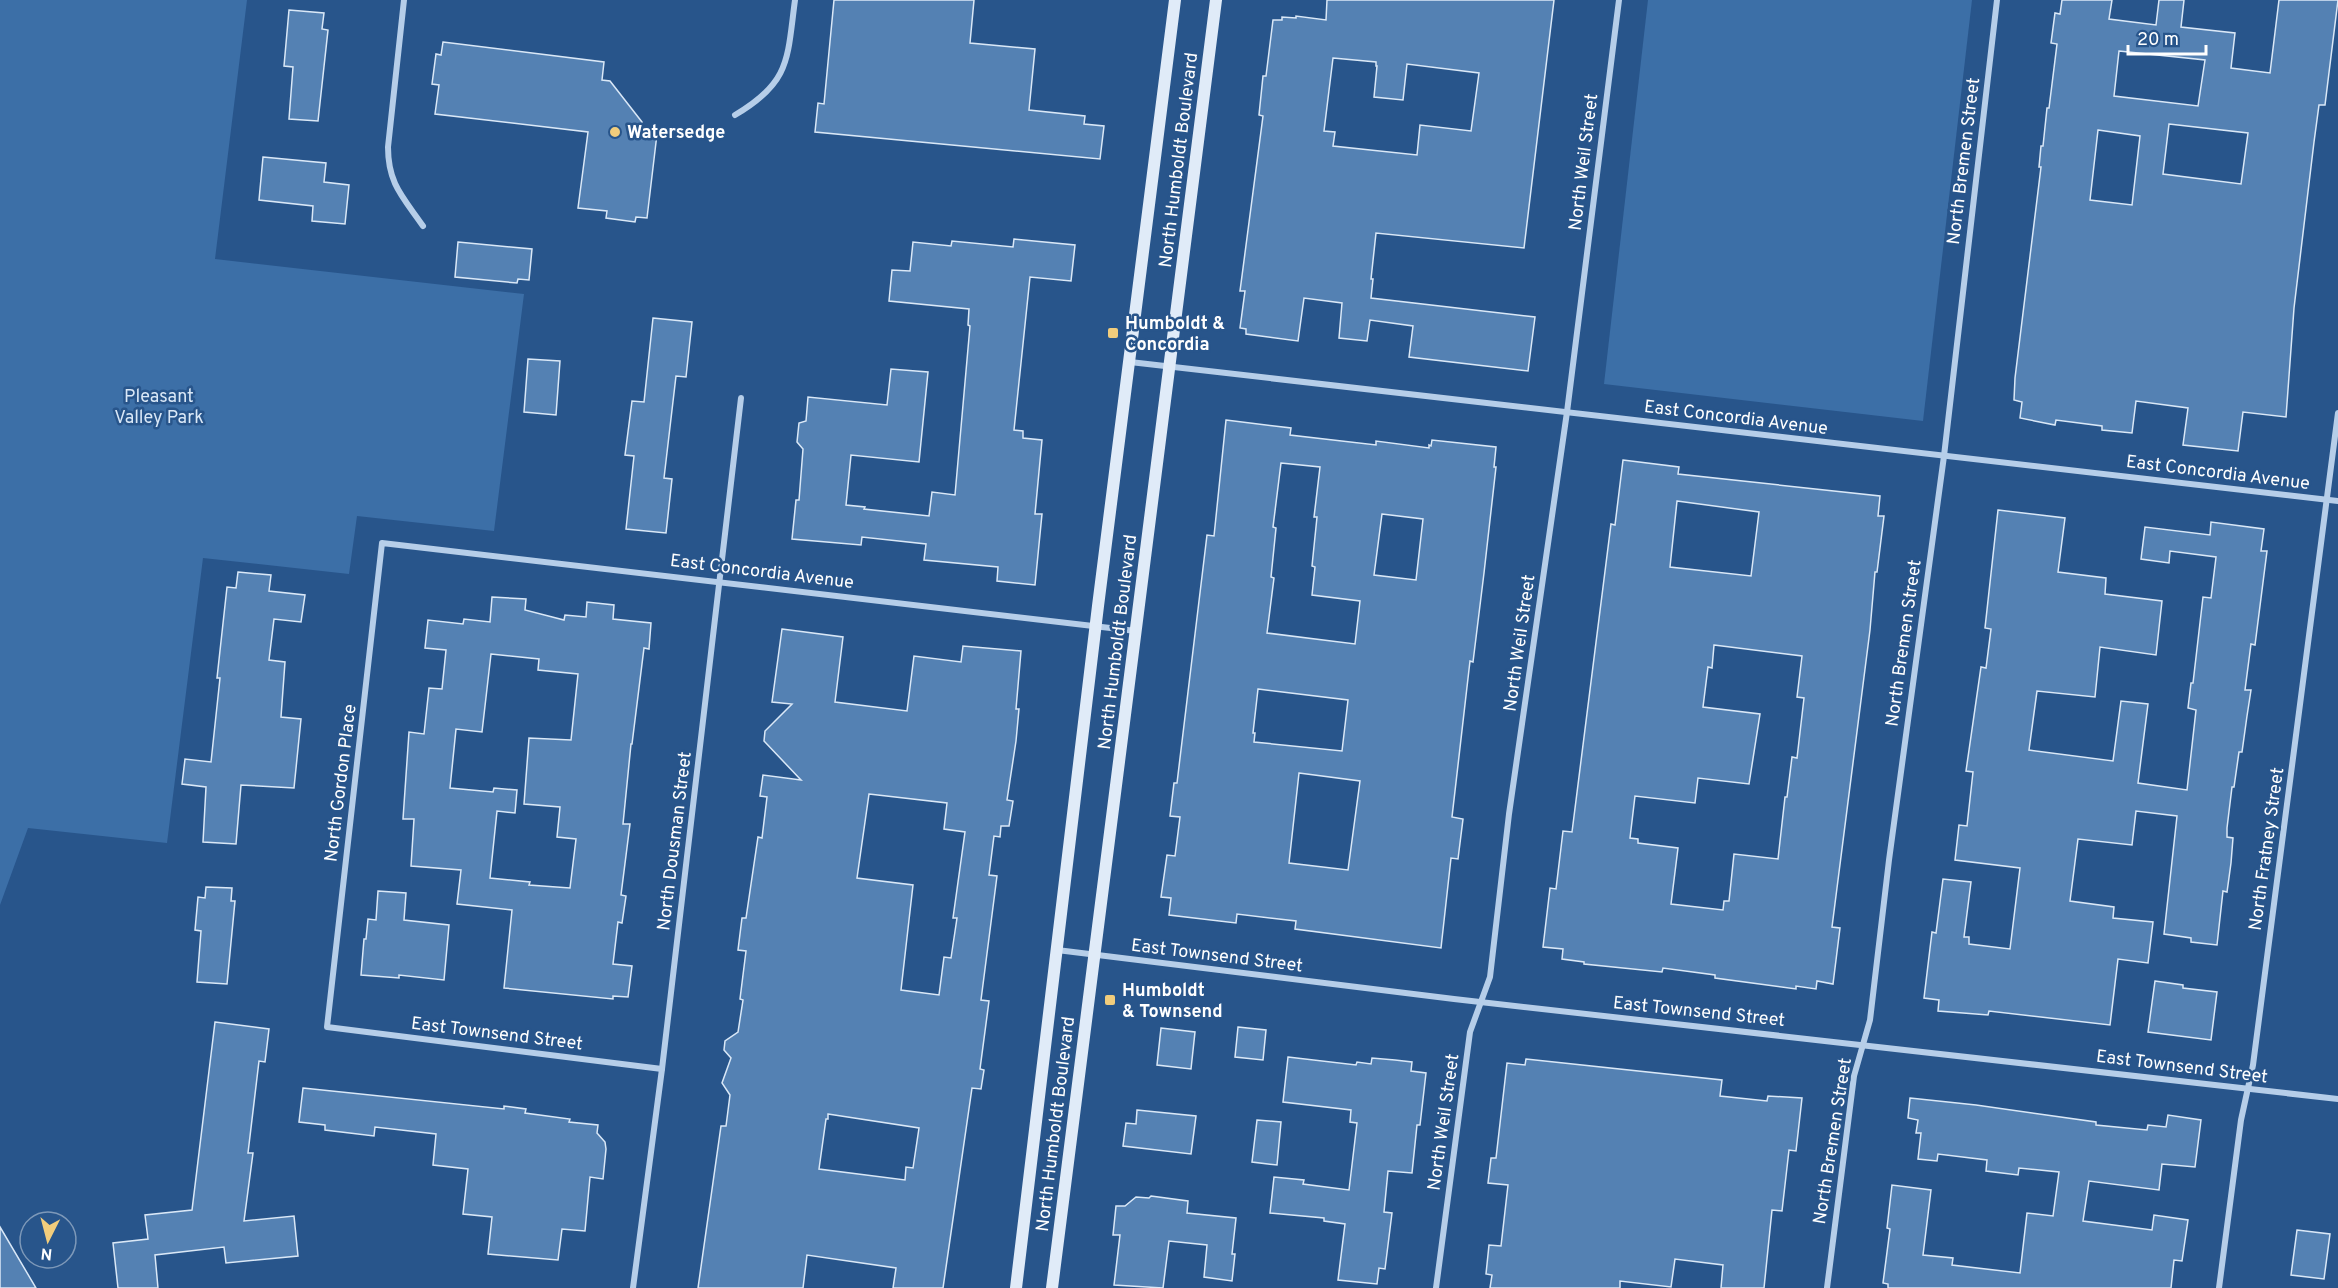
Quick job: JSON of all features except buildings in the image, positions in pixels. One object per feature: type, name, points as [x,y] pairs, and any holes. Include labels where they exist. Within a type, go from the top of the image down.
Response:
[{"type":"main road","name":"North Humboldt Boulevard","points":[[1016,1288],[1175,0]]},
{"type":"main road","name":"North Humboldt Boulevard","points":[[1052,1288],[1216,0]]},
{"type":"street","points":[[404,0],[387,147],[388,164],[393,183],[423,226]]},
{"type":"street","points":[[735,115],[760,99],[774,85],[783,68],[795,0]]},
{"type":"street","name":"North Weil Street","points":[[1436,1288],[1470,1032],[1490,977],[1509,814],[1567,412],[1619,0]]},
{"type":"street","name":"North Bremen Street","points":[[1827,1288],[1854,1076],[1870,1020],[1889,860],[1944,456],[1996,0]]},
{"type":"street","name":"East Concordia Avenue","points":[[1130,362],[2338,501]]},
{"type":"street","name":"North Dousman Street","points":[[633,1288],[662,1069],[741,398]]},
{"type":"street","name":"North Fratney Street","points":[[2219,1288],[2241,1119],[2253,1065],[2338,413]]},
{"type":"street","name":"East Concordia Avenue","points":[[382,543],[1137,631]]},
{"type":"street","name":"North Gordon Place","points":[[327,1027],[382,543]]},
{"type":"street","name":"East Townsend Street","points":[[1057,950],[2338,1099]]},
{"type":"street","name":"East Townsend Street","points":[[327,1027],[662,1069]]},
{"type":"green space","name":"Pleasant Valley Park","points":[[0,0],[247,0],[215,259],[524,294],[494,531],[357,516],[349,574],[203,558],[167,843],[28,828],[0,905]]},
{"type":"green space","points":[[1648,0],[1972,0],[1923,421],[1604,384]]},
{"type":"place","name":"Watersedge","points":[[615,132]]},
{"type":"place","name":"Humboldt & Concordia","points":[[1113,333]]},
{"type":"place","name":"Humboldt & Townsend","points":[[1110,1000]]}]
